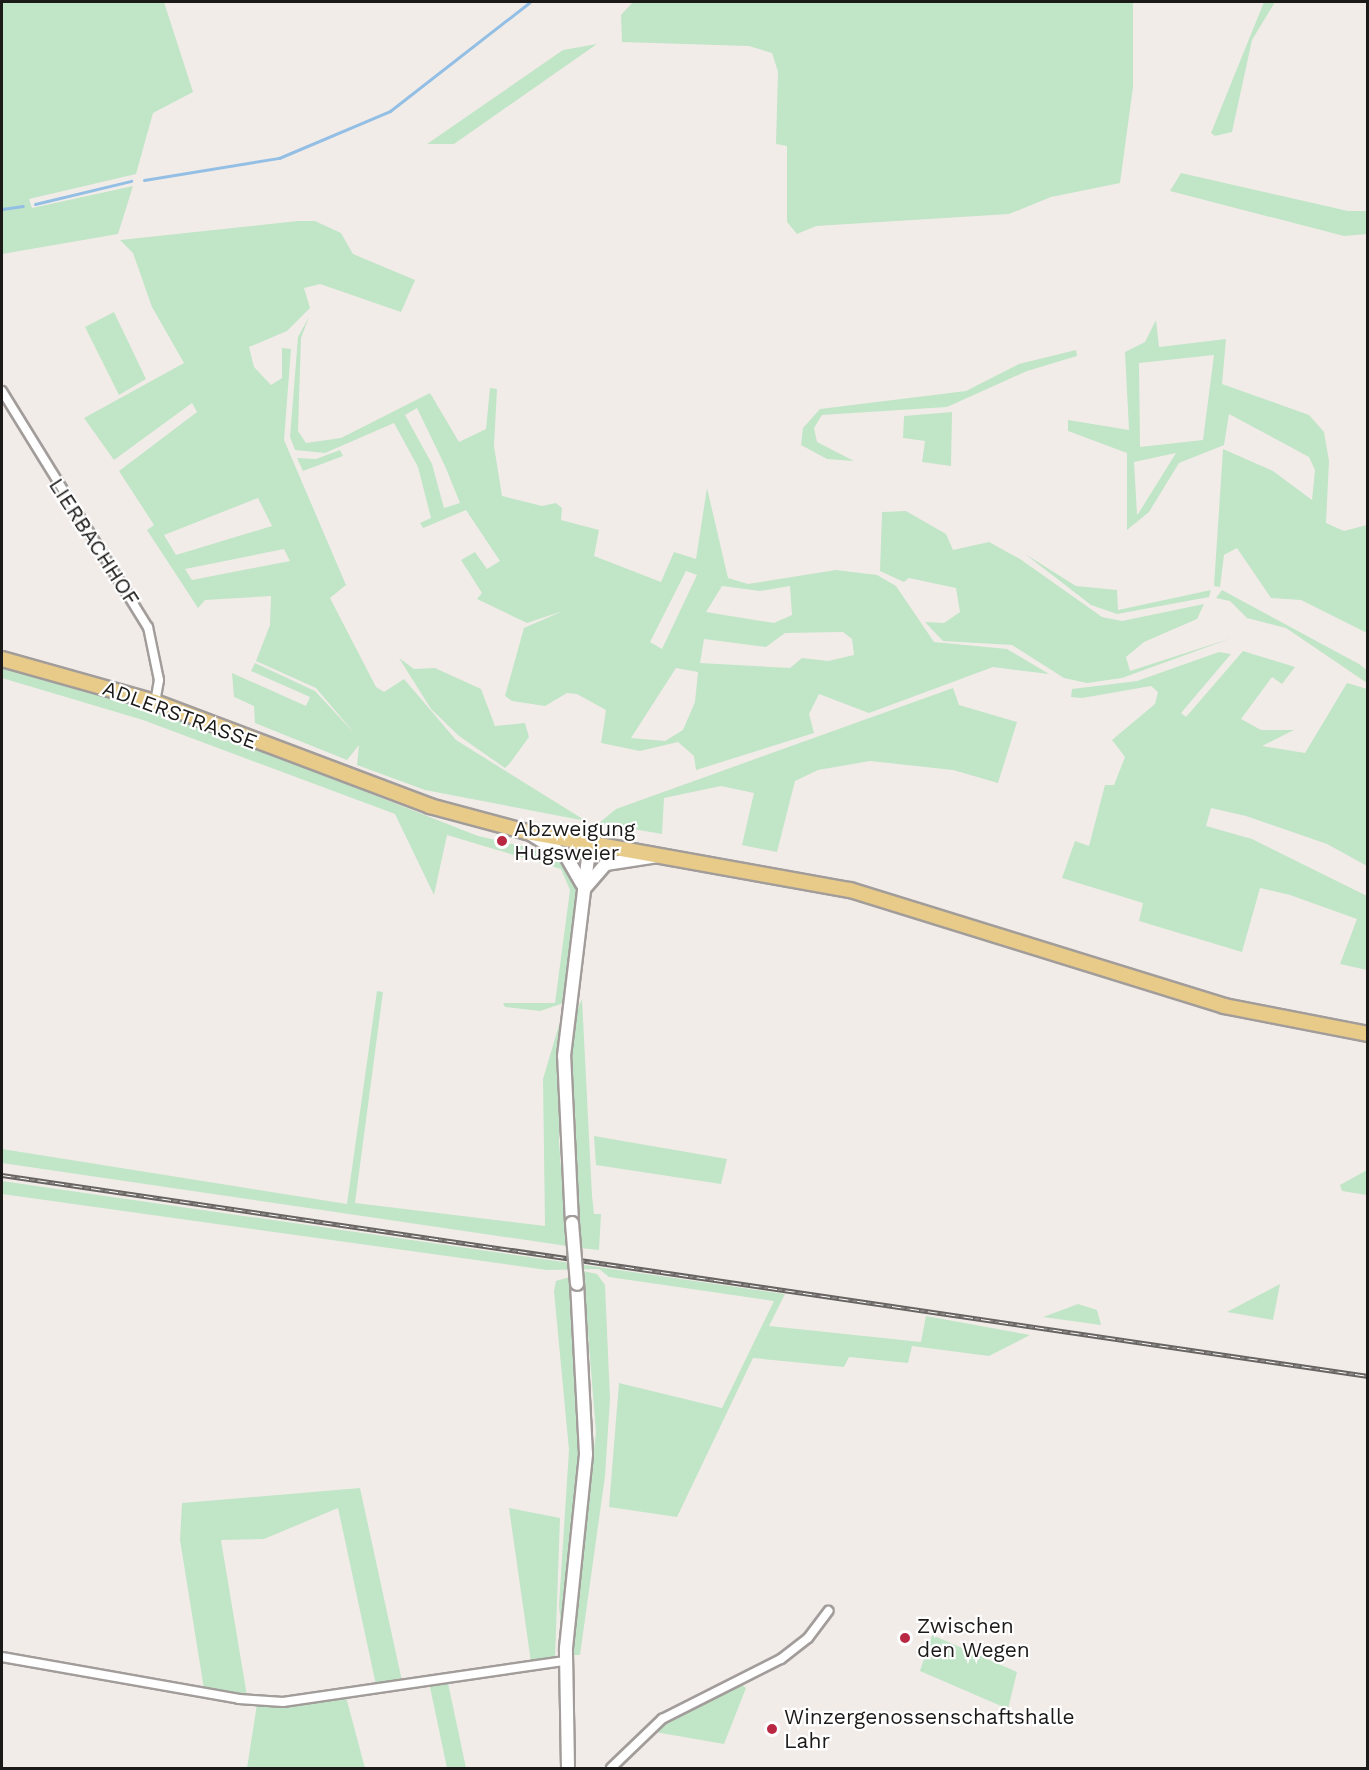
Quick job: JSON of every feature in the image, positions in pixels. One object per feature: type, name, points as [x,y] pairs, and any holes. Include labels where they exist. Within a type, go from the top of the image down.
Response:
[{"type":"main road","name":"ADLERSTRASSE","points":[[2,659],[155,702],[356,780],[527,831],[849,890],[1224,1006],[1368,1034]]},
{"type":"street","name":"LIERBACHHOF","points":[[2,391],[148,627],[159,680],[155,702]]},
{"type":"street","points":[[527,831],[573,863],[583,890]]},
{"type":"street","points":[[568,1768],[565,1661],[586,1454],[564,1056],[590,842]]},
{"type":"street","points":[[583,890],[606,864],[660,856]]},
{"type":"street","points":[[611,1768],[662,1719],[781,1659],[808,1638],[828,1611]]},
{"type":"street","points":[[2,1657],[240,1699],[283,1702],[565,1661]]},
{"type":"green space","points":[[2,2],[164,2],[193,92],[153,113],[136,174],[29,199],[32,208],[133,186],[118,234],[2,254]]},
{"type":"green space","points":[[633,2],[1133,2],[1133,87],[1120,183],[1051,197],[1009,214],[816,226],[797,234],[787,222],[787,146],[776,144],[778,72],[772,53],[749,46],[622,42],[621,15]]},
{"type":"green space","points":[[1264,2],[1275,2],[1252,40],[1232,132],[1215,136],[1211,133]]},
{"type":"green space","points":[[597,44],[454,144],[427,144],[563,50]]},
{"type":"green space","points":[[1181,173],[1348,211],[1367,211],[1367,234],[1344,236],[1170,191]]},
{"type":"green space","points":[[315,221],[341,233],[353,254],[415,280],[401,312],[320,284],[304,288],[310,308],[287,331],[249,347],[254,367],[271,385],[282,378],[282,348],[291,349],[284,440],[346,585],[330,598],[376,687],[384,692],[404,679],[456,740],[586,821],[425,790],[357,765],[359,745],[347,760],[255,723],[254,706],[234,697],[232,673],[306,706],[310,697],[251,671],[255,663],[315,691],[355,734],[316,688],[256,661],[270,625],[271,596],[205,600],[198,608],[147,530],[154,525],[119,471],[197,412],[192,403],[114,460],[84,418],[184,363],[152,307],[133,253],[120,240]],"holes":[[[258,498],[272,526],[176,555],[164,535]],[[284,549],[290,561],[192,580],[185,569]]]},
{"type":"green space","points":[[114,312],[146,379],[119,395],[85,327]]},
{"type":"green space","points":[[309,317],[301,338],[298,431],[306,443],[341,438],[430,393],[459,442],[486,429],[490,388],[497,389],[494,446],[502,496],[542,506],[556,503],[562,508],[561,520],[599,530],[594,556],[661,582],[674,552],[696,559],[707,488],[728,578],[748,584],[836,570],[877,575],[896,586],[934,642],[1007,649],[1049,674],[993,667],[869,713],[819,694],[809,714],[814,733],[696,770],[694,756],[678,742],[640,751],[601,743],[606,710],[577,694],[567,693],[545,706],[512,701],[505,696],[524,628],[563,611],[527,623],[477,599],[482,593],[461,560],[475,552],[487,569],[500,561],[466,510],[423,528],[420,523],[431,518],[418,467],[394,423],[325,453],[295,450],[290,437],[298,337]],"holes":[[[417,408],[460,503],[444,508],[432,464],[405,415]],[[686,571],[697,575],[662,649],[650,642]],[[722,586],[760,591],[790,586],[792,615],[774,623],[706,612]],[[843,632],[852,639],[854,655],[828,661],[802,658],[790,668],[700,663],[704,639],[766,647],[785,633]],[[676,668],[698,672],[695,702],[683,730],[665,741],[631,738]]]},
{"type":"green space","points":[[1156,320],[1159,347],[1226,339],[1222,384],[1309,415],[1324,432],[1329,461],[1326,523],[1344,531],[1367,525],[1367,633],[1301,600],[1271,598],[1237,548],[1224,555],[1220,587],[1214,586],[1223,449],[1273,471],[1312,500],[1315,470],[1309,457],[1229,414],[1224,445],[1179,463],[1149,512],[1127,530],[1127,453],[1068,431],[1068,420],[1129,430],[1125,352],[1145,342]],"holes":[[[1214,355],[1203,440],[1140,447],[1139,363]],[[1176,453],[1138,514],[1137,514],[1134,462]]]},
{"type":"green space","points":[[1076,350],[1077,356],[1027,371],[947,407],[822,415],[814,428],[817,442],[854,461],[827,459],[801,445],[803,428],[820,409],[966,391],[1019,364]]},
{"type":"green space","points":[[952,412],[951,466],[922,462],[925,441],[903,438],[904,416]]},
{"type":"green space","points":[[340,450],[343,456],[303,471],[297,458],[316,459]]},
{"type":"green space","points":[[906,511],[946,534],[953,550],[989,542],[1020,559],[1102,617],[1122,621],[1204,604],[1197,619],[1144,642],[1126,657],[1130,671],[1232,638],[1122,678],[1087,683],[1064,678],[1012,645],[943,641],[925,622],[944,623],[960,612],[956,588],[909,578],[904,582],[880,571],[882,512]]},
{"type":"green space","points":[[1025,554],[1076,586],[1117,590],[1118,610],[1211,590],[1209,597],[1117,614],[1091,605]]},
{"type":"green space","points":[[1222,590],[1359,664],[1367,670],[1367,683],[1286,628],[1247,618],[1230,601],[1216,598]]},
{"type":"green space","points":[[1243,651],[1295,667],[1282,684],[1272,677],[1241,719],[1261,730],[1294,730],[1262,746],[1305,753],[1347,683],[1367,689],[1367,866],[1327,844],[1246,816],[1211,808],[1206,826],[1252,839],[1367,896],[1367,970],[1340,964],[1357,919],[1290,895],[1260,888],[1242,952],[1139,921],[1143,903],[1062,878],[1075,841],[1089,846],[1105,785],[1114,785],[1125,757],[1112,740],[1155,704],[1158,692],[1151,686],[1082,698],[1071,697],[1072,689],[1137,681],[1219,652],[1231,654],[1181,713],[1186,717]]},
{"type":"green space","points":[[399,658],[414,669],[435,668],[481,689],[495,726],[525,723],[529,737],[510,763],[505,768],[459,736],[431,709]]},
{"type":"green space","points":[[2,666],[173,716],[478,836],[552,853],[567,866],[578,891],[564,1003],[540,1011],[505,1007],[503,1003],[555,1003],[570,890],[561,869],[447,835],[434,895],[395,814],[143,720],[2,678]]},
{"type":"green space","points":[[953,688],[959,705],[1017,722],[998,783],[953,770],[870,761],[818,770],[795,781],[777,852],[742,845],[754,793],[721,786],[664,798],[662,834],[599,823],[616,809]]},
{"type":"green space","points":[[377,991],[383,992],[355,1203],[545,1226],[543,1079],[559,1025],[559,1142],[567,1246],[2,1163],[2,1149],[347,1204]]},
{"type":"green space","points":[[582,999],[592,1196],[594,1214],[601,1214],[599,1250],[580,1248],[578,1223],[571,1046],[573,1019]]},
{"type":"green space","points":[[594,1136],[727,1159],[721,1184],[596,1165]]},
{"type":"green space","points":[[1367,1170],[1367,1195],[1342,1191],[1340,1185]]},
{"type":"green space","points":[[2,1181],[785,1294],[769,1326],[921,1342],[926,1316],[1030,1335],[989,1356],[912,1346],[908,1363],[849,1357],[844,1367],[753,1358],[677,1517],[609,1507],[619,1383],[722,1408],[774,1301],[609,1277],[599,1269],[547,1270],[2,1194]]},
{"type":"green space","points":[[583,1271],[597,1274],[605,1285],[610,1399],[605,1476],[580,1655],[572,1655],[596,1432]]},
{"type":"green space","points":[[570,1277],[580,1378],[580,1466],[563,1652],[559,1605],[569,1450],[554,1291],[556,1281]]},
{"type":"green space","points":[[1280,1284],[1273,1320],[1227,1312]]},
{"type":"green space","points":[[1078,1304],[1097,1310],[1101,1325],[1043,1317]]},
{"type":"green space","points":[[360,1488],[402,1681],[376,1685],[338,1508],[264,1539],[221,1540],[247,1696],[204,1689],[180,1540],[182,1503]]},
{"type":"green space","points":[[509,1508],[560,1518],[555,1658],[531,1662]]},
{"type":"green space","points":[[932,1635],[1017,1672],[1008,1709],[920,1671]]},
{"type":"green space","points":[[448,1683],[466,1768],[447,1768],[430,1687]]},
{"type":"green space","points":[[742,1685],[746,1688],[724,1744],[655,1732],[672,1717]]},
{"type":"green space","points":[[346,1697],[365,1768],[247,1768],[257,1704]]},
{"type":"waterway","points":[[144,180],[279,158],[390,111],[530,2]]},
{"type":"waterway","points":[[35,204],[131,181]]},
{"type":"waterway","points":[[2,209],[23,206]]},
{"type":"railway","points":[[2,1175],[1368,1376]]},
{"type":"place","name":"Abzweigung Hugsweier","points":[[502,841]]},
{"type":"place","name":"Zwischen den Wegen","points":[[905,1638]]},
{"type":"place","name":"Winzergenossenschaftshalle Lahr","points":[[772,1729]]}]
